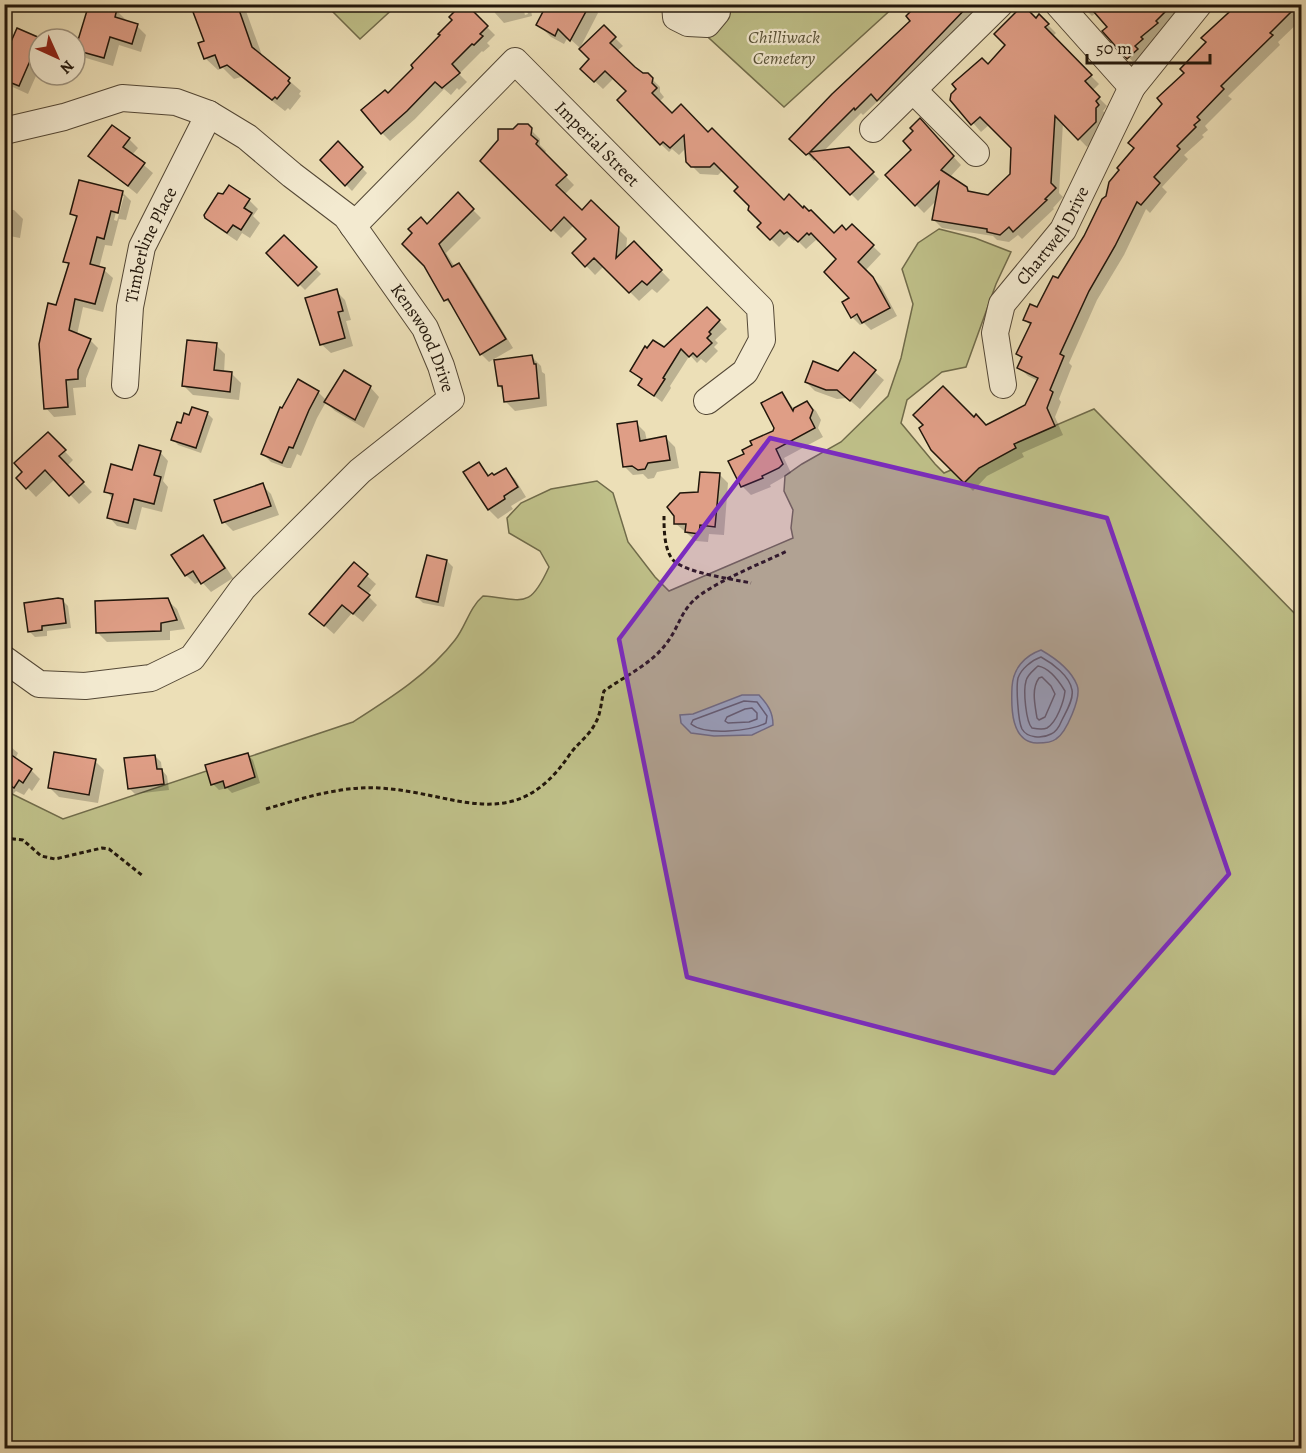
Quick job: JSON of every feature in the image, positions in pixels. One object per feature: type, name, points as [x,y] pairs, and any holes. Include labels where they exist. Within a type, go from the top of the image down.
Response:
[{"type":"street","points":[[675,4],[676,17],[688,23],[707,24],[717,12],[717,4]]},
{"type":"street","points":[[873,129],[1000,4]]},
{"type":"street","points":[[1058,4],[1132,87]]},
{"type":"street","name":"Chartwell Drive","points":[[1003,385],[995,333],[1002,304],[1063,230],[1132,87],[1199,4]]},
{"type":"street","name":"Imperial Street","points":[[353,226],[515,61],[760,308],[762,340],[745,372],[707,401]]},
{"type":"street","points":[[914,90],[976,153]]},
{"type":"street","name":"Kenswood Drive","points":[[4,131],[64,117],[122,98],[176,102],[209,114],[247,137],[346,216],[425,328],[441,366],[451,399],[360,471],[243,588],[192,658],[151,678],[85,686],[39,684],[4,659]]},
{"type":"street","name":"Timberline Place","points":[[125,385],[130,307],[142,247],[209,114]]},
{"type":"path","points":[[664,516],[665,539],[673,560],[690,570],[751,583]]},
{"type":"path","points":[[266,809],[325,792],[378,788],[467,804],[493,804],[519,799],[534,793],[556,775],[596,722],[604,691],[643,667],[665,646],[675,631],[684,609],[700,595],[787,551]]},
{"type":"path","points":[[4,838],[24,840],[31,844],[41,856],[55,858],[102,848],[109,849],[142,876]]},
{"type":"highlighted area","points":[[770,438],[1107,518],[1229,874],[1054,1073],[687,977],[619,639]]},
{"type":"green space","points":[[326,5],[397,5],[360,39]]},
{"type":"green space","name":"Chilliwack Cemetery","points":[[673,5],[896,5],[784,107]]},
{"type":"green space","points":[[939,229],[975,238],[1011,252],[996,284],[966,367],[942,372],[907,400],[901,423],[935,464],[944,473],[1094,409],[1301,620],[1301,1448],[5,1448],[4,790],[63,819],[353,722],[408,685],[433,664],[455,640],[474,606],[483,596],[516,600],[524,599],[536,591],[549,567],[540,551],[509,533],[507,518],[521,503],[551,489],[597,481],[613,493],[628,542],[669,591],[793,538],[791,528],[793,510],[784,491],[785,476],[841,442],[888,396],[901,358],[913,304],[902,269],[918,243]]},
{"type":"water","points":[[1041,650],[1067,669],[1078,691],[1072,714],[1064,730],[1056,739],[1047,743],[1028,741],[1022,737],[1014,722],[1012,704],[1013,680],[1017,669],[1029,656]]},
{"type":"water","points":[[742,695],[759,695],[769,709],[773,725],[752,735],[714,736],[691,733],[681,723],[680,715],[693,714]]},
{"type":"building","points":[[89,4],[101,4],[117,9],[115,17],[138,24],[132,44],[110,37],[104,58],[87,53],[87,27],[82,27]]},
{"type":"building","points":[[190,4],[237,4],[252,47],[290,78],[288,81],[290,83],[277,99],[275,97],[272,100],[227,65],[220,68],[215,55],[204,59],[198,43],[204,41]]},
{"type":"building","points":[[547,4],[590,4],[570,41],[558,29],[555,36],[536,25]]},
{"type":"building","points":[[918,4],[970,4],[877,101],[871,94],[810,152],[849,147],[874,172],[850,195],[809,153],[806,155],[789,139],[832,94],[910,21],[906,16]]},
{"type":"building","points":[[1087,4],[1173,4],[1156,21],[1158,23],[1141,37],[1143,39],[1135,46],[1138,49],[1127,59],[1102,31],[1107,27]]},
{"type":"building","points":[[1238,4],[1299,4],[1270,33],[1273,35],[1221,86],[1224,89],[1197,117],[1200,120],[1194,125],[1196,127],[1177,146],[1180,149],[1154,177],[1160,183],[1141,205],[1137,202],[1089,291],[1060,354],[1064,356],[1050,390],[1053,392],[1047,408],[1055,426],[1014,444],[1016,448],[979,468],[964,483],[931,450],[919,428],[923,425],[913,415],[943,386],[974,417],[976,414],[986,425],[1025,405],[1038,378],[1017,368],[1022,357],[1016,354],[1031,323],[1023,320],[1030,304],[1037,307],[1053,276],[1058,278],[1084,236],[1102,199],[1106,196],[1109,182],[1119,170],[1117,168],[1134,148],[1128,143],[1162,104],[1157,98],[1184,73],[1180,69],[1206,42],[1201,38]]},
{"type":"building","points":[[467,5],[488,26],[480,34],[483,36],[452,64],[460,73],[442,88],[435,82],[381,134],[361,110],[385,90],[388,93],[413,68],[411,65],[440,35],[438,34],[452,20],[449,17],[458,8],[460,11]]},
{"type":"building","points":[[1023,5],[1036,18],[1039,14],[1049,24],[1045,27],[1092,75],[1085,81],[1100,97],[1096,101],[1099,105],[1096,108],[1096,122],[1078,140],[1055,116],[1051,183],[1056,188],[1045,199],[1047,200],[1013,232],[1009,227],[1000,235],[987,232],[987,229],[932,220],[939,182],[915,206],[885,175],[911,150],[903,141],[913,131],[910,128],[920,118],[954,156],[941,170],[967,187],[968,191],[988,195],[1010,174],[1011,148],[980,117],[971,125],[950,100],[951,94],[956,89],[952,84],[982,58],[988,64],[1005,45],[994,34]]},
{"type":"building","points":[[604,25],[616,37],[610,43],[635,67],[653,78],[652,83],[657,88],[652,93],[672,113],[681,104],[708,132],[712,128],[784,200],[789,194],[803,208],[804,206],[809,211],[811,210],[834,233],[842,225],[846,230],[852,224],[874,245],[858,262],[873,277],[890,308],[862,323],[857,314],[851,318],[842,302],[849,298],[824,272],[836,259],[811,233],[809,235],[807,233],[798,242],[787,232],[784,234],[780,230],[770,240],[757,227],[761,223],[748,210],[749,206],[734,191],[738,187],[714,163],[710,167],[691,167],[686,162],[684,135],[670,148],[663,142],[660,145],[617,100],[626,91],[605,71],[594,82],[580,69],[589,59],[579,49]]},
{"type":"building","points":[[17,28],[27,32],[27,68],[19,86],[4,80],[4,41],[10,44]]},
{"type":"building","points":[[518,124],[528,124],[532,128],[531,135],[538,141],[536,144],[567,175],[556,185],[582,210],[591,200],[619,227],[616,258],[634,241],[662,270],[647,285],[642,281],[629,293],[594,258],[585,267],[572,253],[586,239],[564,217],[551,231],[480,161],[498,140],[498,129],[513,129]]},
{"type":"building","points":[[112,125],[130,138],[123,147],[145,163],[128,186],[88,156]]},
{"type":"building","points":[[338,141],[363,167],[345,186],[320,160]]},
{"type":"building","points":[[79,180],[123,191],[118,213],[111,211],[104,239],[97,237],[90,264],[105,268],[95,304],[75,299],[69,330],[91,339],[78,370],[78,379],[66,380],[68,407],[44,409],[39,344],[48,303],[56,305],[69,263],[63,262],[77,216],[70,214]]},
{"type":"building","points":[[229,185],[250,199],[244,208],[252,213],[241,230],[233,225],[227,233],[204,215],[218,193],[223,194]]},
{"type":"building","points":[[458,192],[474,209],[439,244],[452,267],[459,263],[506,339],[480,355],[448,299],[444,301],[424,266],[402,244],[412,233],[408,229],[421,217],[427,224]]},
{"type":"building","points":[[284,235],[317,267],[298,286],[266,253]]},
{"type":"building","points":[[337,289],[343,311],[338,312],[345,338],[320,345],[305,298]]},
{"type":"building","points":[[707,307],[720,320],[709,332],[711,334],[707,338],[712,343],[697,357],[693,353],[689,357],[681,349],[654,396],[638,385],[642,379],[630,371],[645,346],[647,348],[653,340],[664,347]]},
{"type":"building","points":[[187,340],[217,343],[214,370],[232,372],[230,392],[182,386]]},
{"type":"building","points":[[854,352],[876,370],[850,401],[837,390],[826,390],[805,382],[813,361],[838,371]]},
{"type":"building","points":[[532,355],[534,364],[536,364],[539,398],[504,402],[502,386],[498,386],[494,360]]},
{"type":"building","points":[[344,370],[371,386],[355,420],[324,402]]},
{"type":"building","points":[[298,379],[319,391],[293,448],[289,447],[282,463],[261,454],[280,407],[282,408]]},
{"type":"building","points":[[782,392],[793,411],[794,408],[807,401],[813,410],[810,418],[815,428],[776,449],[783,464],[779,468],[741,487],[728,461],[744,454],[742,450],[752,445],[750,441],[773,431],[774,428],[761,403]]},
{"type":"building","points":[[192,407],[208,412],[196,448],[171,440],[177,422],[181,423],[184,413],[189,415]]},
{"type":"building","points":[[637,421],[640,441],[666,436],[670,460],[648,463],[645,469],[638,470],[632,466],[623,467],[617,424]]},
{"type":"building","points":[[48,432],[66,450],[59,456],[84,482],[69,496],[45,470],[26,489],[16,478],[22,472],[14,463]]},
{"type":"building","points":[[139,445],[161,451],[154,475],[161,477],[154,504],[134,499],[128,523],[107,518],[113,494],[104,492],[111,464],[132,470]]},
{"type":"building","points":[[479,462],[488,476],[506,468],[518,487],[488,510],[463,472]]},
{"type":"building","points":[[700,472],[720,473],[715,527],[700,525],[699,534],[685,532],[686,524],[674,524],[674,516],[667,507],[680,493],[698,492]]},
{"type":"building","points":[[263,483],[271,506],[222,523],[214,500]]},
{"type":"building","points":[[203,535],[225,568],[201,584],[193,571],[185,576],[171,555]]},
{"type":"building","points":[[427,555],[447,560],[438,602],[416,597]]},
{"type":"building","points":[[354,562],[368,574],[358,586],[370,595],[353,614],[342,605],[324,626],[309,614]]},
{"type":"building","points":[[168,598],[177,620],[161,623],[161,631],[96,633],[95,601]]},
{"type":"building","points":[[63,599],[66,623],[42,626],[42,630],[28,632],[24,603]]},
{"type":"building","points":[[4,750],[32,769],[23,783],[19,780],[14,788],[4,781]]},
{"type":"building","points":[[54,752],[96,759],[89,795],[48,788]]},
{"type":"building","points":[[248,753],[255,777],[225,788],[223,781],[211,785],[205,765]]},
{"type":"building","points":[[155,755],[157,769],[162,769],[164,784],[128,789],[124,758]]}]
